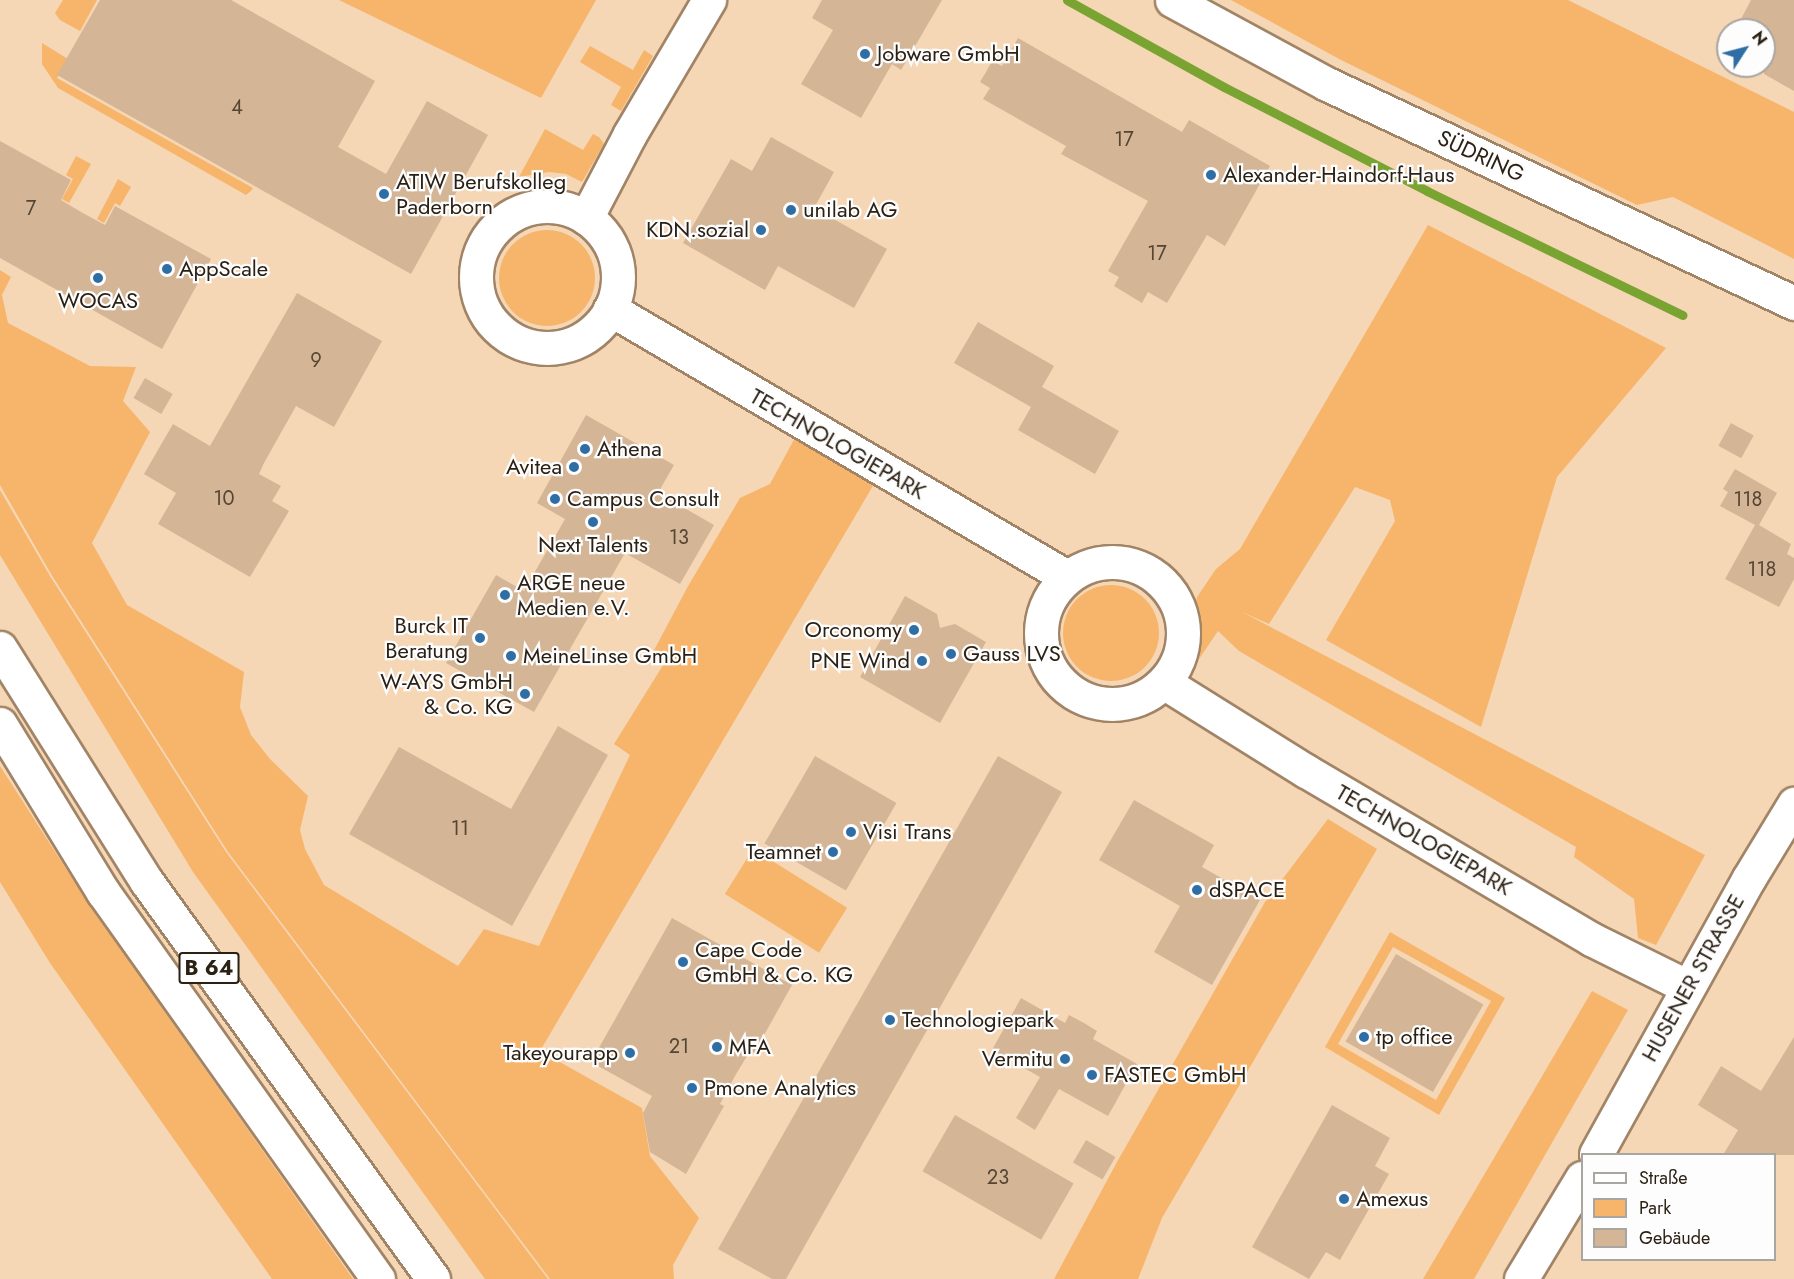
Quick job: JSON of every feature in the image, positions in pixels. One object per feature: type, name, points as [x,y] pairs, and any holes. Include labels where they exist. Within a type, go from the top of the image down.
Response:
[{"type":"main road","points":[[586,218],[630,134],[709,0]]},
{"type":"main road","name":"SÜDRING","points":[[1172,0],[1328,84],[1794,303]]},
{"type":"main road","points":[[550,206],[568,210],[586,218],[610,244],[616,261],[618,280],[610,309],[597,329],[582,340],[565,346],[546,349],[528,346],[511,339],[496,327],[485,312],[478,295],[478,258],[492,233],[513,215],[531,208],[550,206]]},
{"type":"main road","name":"TECHNOLOGIEPARK","points":[[610,309],[1067,577]]},
{"type":"main road","points":[[1123,562],[1155,575],[1166,584],[1179,605],[1183,620],[1183,645],[1180,659],[1165,683],[1153,693],[1130,703],[1086,700],[1070,692],[1056,678],[1044,656],[1041,625],[1050,596],[1067,577],[1093,563],[1123,562]]},
{"type":"main road","name":"B 64","points":[[0,648],[147,882],[433,1279]]},
{"type":"main road","name":"TECHNOLOGIEPARK","points":[[1165,683],[1288,760],[1592,939],[1688,987]]},
{"type":"main road","name":"B 64","points":[[0,724],[104,892],[378,1279]]},
{"type":"main road","name":"HUSENER STRASSE","points":[[1597,1153],[1688,987],[1794,804]]},
{"type":"main road","points":[[1521,1279],[1581,1180]]},
{"type":"green space","points":[[63,0],[97,0],[80,31],[60,20],[55,13]]},
{"type":"green space","points":[[339,0],[596,0],[541,98]]},
{"type":"green space","points":[[1231,0],[1568,0],[1716,73],[1716,78],[1725,78],[1794,112],[1794,259],[1673,197],[1637,205],[1341,60]]},
{"type":"green space","points":[[42,43],[68,59],[57,78],[253,188],[251,191],[246,195],[58,88],[42,64]]},
{"type":"green space","points":[[590,46],[633,70],[644,50],[653,56],[621,111],[611,105],[621,87],[580,62]]},
{"type":"green space","points":[[545,129],[583,150],[593,134],[599,137],[604,144],[582,182],[566,174],[549,172],[519,177]]},
{"type":"green space","points":[[76,156],[91,164],[69,203],[62,199],[73,179],[66,175]]},
{"type":"green space","points":[[118,179],[131,187],[120,206],[115,203],[104,223],[97,219]]},
{"type":"green space","points":[[1428,225],[1666,348],[1557,477],[1481,727],[1326,640],[1395,521],[1390,500],[1355,487],[1269,624],[1242,612],[1705,855],[1656,945],[1638,938],[1634,899],[1574,857],[1576,847],[1239,651],[1218,631],[1199,659],[1201,622],[1195,607],[1197,597],[1216,569],[1240,549]]},
{"type":"green space","points":[[547,230],[565,233],[581,244],[592,260],[595,278],[592,296],[581,312],[565,323],[547,326],[529,323],[513,312],[502,296],[499,278],[502,260],[513,244],[529,233]]},
{"type":"green space","points":[[0,270],[11,277],[2,295],[8,323],[90,366],[136,367],[123,401],[150,432],[92,543],[127,605],[244,672],[240,707],[251,735],[270,759],[308,796],[300,830],[305,849],[324,885],[458,966],[484,929],[539,946],[630,755],[614,744],[665,662],[652,654],[687,588],[740,498],[770,484],[797,434],[877,479],[540,1051],[642,1108],[650,1156],[699,1218],[673,1265],[674,1279],[550,1279],[228,852],[51,574],[0,485]]},
{"type":"green space","points":[[0,490],[50,576],[226,852],[548,1279],[485,1279],[193,872],[0,555]]},
{"type":"green space","points":[[1111,585],[1129,588],[1145,599],[1156,615],[1159,633],[1156,651],[1145,667],[1129,678],[1111,681],[1093,678],[1077,667],[1066,651],[1063,633],[1066,615],[1077,599],[1093,588]]},
{"type":"green space","points":[[0,766],[88,903],[353,1279],[272,1279],[50,963],[0,882]]},
{"type":"green space","points":[[1328,819],[1377,849],[1162,1218],[1138,1279],[1054,1279],[1117,1162],[1265,902]]},
{"type":"green space","points":[[753,849],[847,908],[819,953],[725,894]]},
{"type":"green space","points":[[1390,932],[1505,998],[1439,1115],[1325,1047]],"holes":[[[1393,947],[1491,1001],[1436,1100],[1338,1044]]]},
{"type":"green space","points":[[1592,991],[1628,1010],[1474,1279],[1423,1279]]},
{"type":"building","points":[[100,0],[231,0],[375,81],[338,147],[386,174],[427,101],[488,135],[411,274],[57,75]]},
{"type":"building","name":"Jobware GmbH","points":[[822,0],[942,0],[901,70],[892,64],[861,118],[801,84],[833,30],[812,18]]},
{"type":"building","points":[[1751,0],[1794,0],[1794,91],[1771,78],[1776,78],[1776,18],[1742,18]]},
{"type":"building","points":[[1018,38],[1182,132],[1189,120],[1270,166],[1225,246],[1207,235],[1167,303],[1148,292],[1142,303],[1114,286],[1119,277],[1108,271],[1148,201],[1061,154],[1066,146],[983,99],[990,88],[980,82],[992,61],[1002,66]]},
{"type":"building","points":[[771,137],[834,172],[814,208],[887,249],[854,308],[778,266],[765,290],[683,243],[731,159],[752,171]]},
{"type":"building","points":[[0,141],[71,180],[61,200],[81,212],[105,225],[115,206],[211,259],[162,349],[0,258]]},
{"type":"building","points":[[297,293],[382,341],[334,427],[296,406],[264,463],[259,474],[281,486],[272,501],[289,511],[250,577],[158,524],[176,493],[144,474],[173,424],[210,446]]},
{"type":"building","points":[[978,322],[1054,366],[1042,387],[1119,431],[1095,474],[1018,430],[1031,407],[954,363]]},
{"type":"building","points":[[145,378],[173,394],[161,414],[134,398]]},
{"type":"building","points":[[586,415],[674,465],[658,493],[714,525],[680,584],[625,553],[534,712],[446,663],[496,575],[524,591],[565,519],[537,503]]},
{"type":"building","points":[[1731,423],[1754,436],[1741,458],[1718,446]]},
{"type":"building","points":[[1735,469],[1777,493],[1759,525],[1791,544],[1787,554],[1794,558],[1794,579],[1779,607],[1725,579],[1755,525],[1720,506],[1728,492],[1723,489]]},
{"type":"building","points":[[905,596],[937,614],[940,628],[955,624],[986,642],[940,723],[860,677]]},
{"type":"building","points":[[558,726],[608,755],[512,926],[349,834],[399,747],[511,809]]},
{"type":"building","points":[[815,756],[896,803],[846,890],[764,843]]},
{"type":"building","name":"Technologiepark","points":[[998,756],[1062,792],[786,1279],[772,1279],[718,1249]]},
{"type":"building","name":"dSPACE","points":[[1134,800],[1214,845],[1202,867],[1260,900],[1212,985],[1154,952],[1180,906],[1099,860]]},
{"type":"building","points":[[672,918],[792,985],[754,1053],[750,1051],[735,1076],[720,1104],[724,1106],[686,1174],[650,1152],[643,1113],[652,1096],[591,1062]]},
{"type":"building","points":[[1396,954],[1483,1004],[1433,1092],[1346,1041]]},
{"type":"building","points":[[1021,998],[1065,1023],[1069,1015],[1084,1023],[1097,1031],[1093,1039],[1137,1064],[1108,1116],[1059,1089],[1035,1130],[1016,1118],[1040,1077],[992,1050]]},
{"type":"building","points":[[1794,1037],[1794,1155],[1724,1153],[1738,1130],[1698,1105],[1721,1066],[1761,1091]]},
{"type":"building","points":[[1332,1105],[1390,1138],[1375,1166],[1389,1174],[1340,1260],[1326,1252],[1309,1279],[1252,1247]]},
{"type":"building","points":[[955,1115],[1074,1184],[1041,1240],[922,1171]]},
{"type":"building","points":[[1086,1140],[1115,1157],[1102,1180],[1073,1163]]},
{"type":"waterway","points":[[1067,0],[1224,87],[1427,191],[1682,315]]},
{"type":"place","name":"Jobware GmbH","points":[[865,54]]},
{"type":"place","name":"Alexander-Haindorf-Haus","points":[[1211,175]]},
{"type":"place","name":"ATIW Berufskolleg Paderborn","points":[[384,194]]},
{"type":"place","name":"unilab AG","points":[[791,210]]},
{"type":"place","name":"KDN.sozial","points":[[761,230]]},
{"type":"place","name":"AppScale","points":[[167,269]]},
{"type":"place","name":"WOCAS","points":[[98,278]]},
{"type":"place","name":"Athena","points":[[585,449]]},
{"type":"place","name":"Avitea","points":[[574,467]]},
{"type":"place","name":"Campus Consult","points":[[555,499]]},
{"type":"place","name":"Next Talents","points":[[593,522]]},
{"type":"place","name":"ARGE neue Medien e.V.","points":[[505,595]]},
{"type":"place","name":"Orconomy","points":[[914,630]]},
{"type":"place","name":"Burck IT Beratung","points":[[480,638]]},
{"type":"place","name":"Gauss LVS","points":[[951,654]]},
{"type":"place","name":"MeineLinse GmbH","points":[[511,656]]},
{"type":"place","name":"PNE Wind","points":[[922,661]]},
{"type":"place","name":"W-AYS GmbH & Co. KG","points":[[525,694]]},
{"type":"place","name":"Visi Trans","points":[[851,832]]},
{"type":"place","name":"Teamnet","points":[[833,852]]},
{"type":"place","name":"dSPACE","points":[[1197,890]]},
{"type":"place","name":"Cape Code GmbH & Co. KG","points":[[683,962]]},
{"type":"place","name":"Technologiepark","points":[[890,1020]]},
{"type":"place","name":"tp office","points":[[1364,1037]]},
{"type":"place","name":"MFA","points":[[717,1047]]},
{"type":"place","name":"Takeyourapp","points":[[630,1053]]},
{"type":"place","name":"Vermitu","points":[[1065,1059]]},
{"type":"place","name":"FASTEC GmbH","points":[[1092,1075]]},
{"type":"place","name":"Pmone Analytics","points":[[692,1088]]},
{"type":"place","name":"Amexus","points":[[1344,1199]]}]
